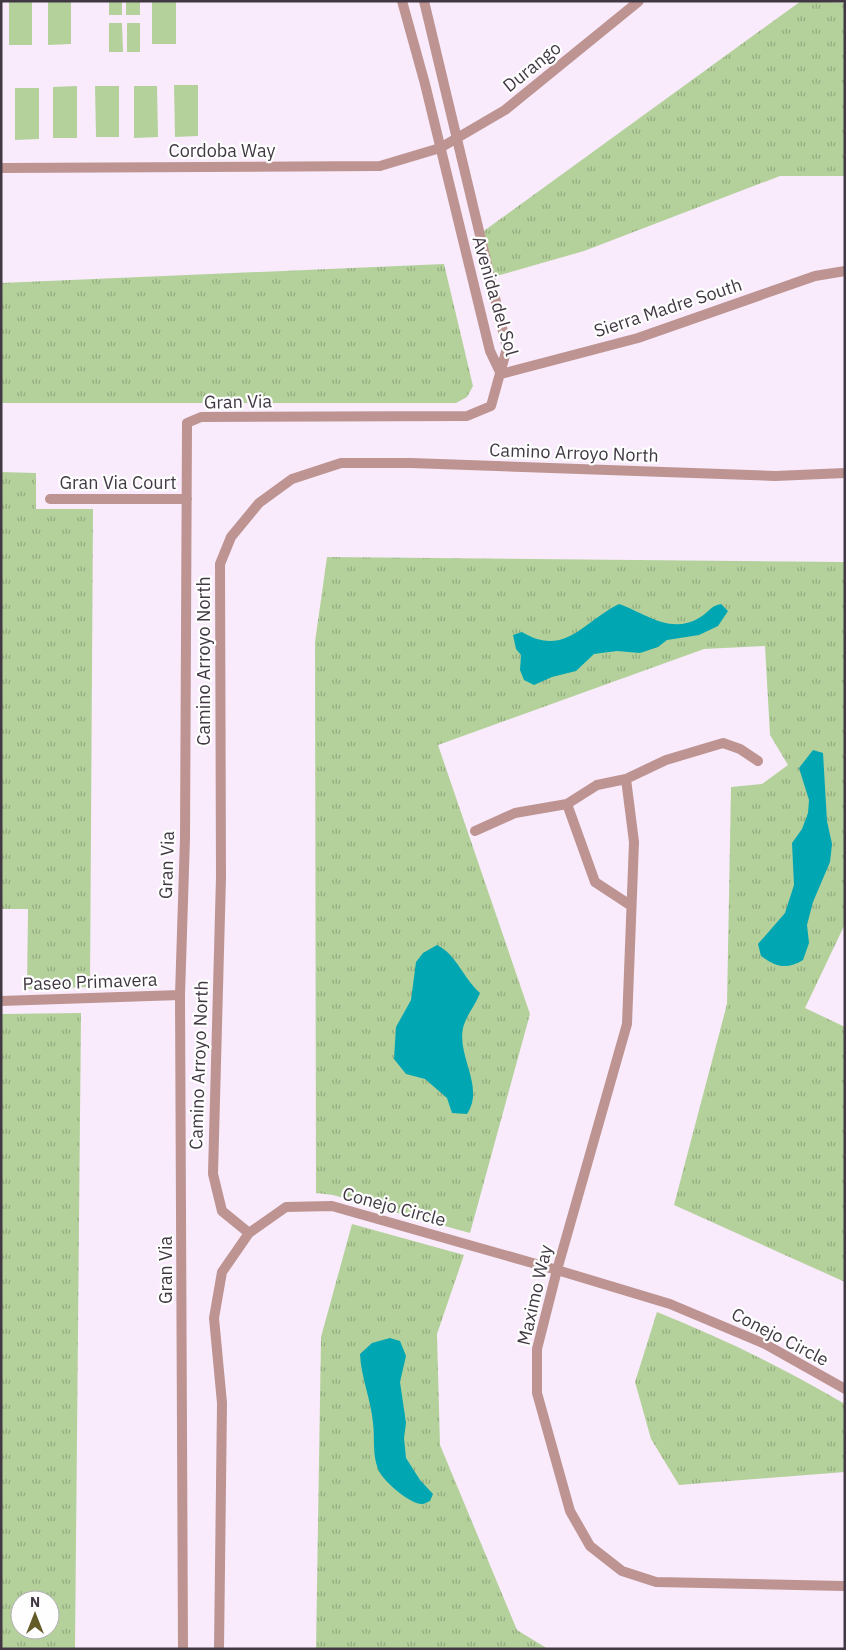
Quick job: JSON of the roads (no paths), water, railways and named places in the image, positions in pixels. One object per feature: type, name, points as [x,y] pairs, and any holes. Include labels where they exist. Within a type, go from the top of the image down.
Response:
[{"type":"street","name":"Avenida del Sol","points":[[402,1],[425,84],[490,352],[501,374]]},
{"type":"street","name":"Avenida del Sol","points":[[424,1],[507,348],[501,374]]},
{"type":"street","name":"Durango","points":[[440,148],[505,110],[639,1]]},
{"type":"street","name":"Cordoba Way","points":[[1,168],[380,166],[440,148]]},
{"type":"street","name":"Sierra Madre South","points":[[501,374],[638,338],[815,276],[845,272]]},
{"type":"street","name":"Gran Via","points":[[183,1649],[180,996],[184,838],[187,422],[201,417],[466,416],[491,406],[501,374]]},
{"type":"street","name":"Camino Arroyo North","points":[[249,1232],[222,1211],[213,1174],[221,877],[220,564],[231,537],[259,503],[292,479],[341,463],[411,463],[775,476],[845,473]]},
{"type":"street","name":"Gran Via Court","points":[[50,499],[186,499]]},
{"type":"street","points":[[475,831],[515,813],[567,804],[597,786],[626,779],[666,760],[722,744],[740,748],[758,761]]},
{"type":"street","name":"Maximo Way","points":[[626,779],[634,842],[630,905],[627,1024],[557,1270],[537,1349],[537,1393],[570,1511],[590,1546],[622,1571],[656,1582],[844,1586]]},
{"type":"street","points":[[567,804],[595,882],[630,905]]},
{"type":"street","name":"Paseo Primavera","points":[[1,1001],[180,996]]},
{"type":"street","name":"Conejo Circle","points":[[219,1649],[222,1403],[214,1318],[222,1272],[249,1232],[286,1207],[332,1206],[670,1304],[765,1344],[845,1389]]},
{"type":"water","points":[[619,604],[658,621],[678,624],[688,623],[699,618],[717,605],[721,604],[728,611],[718,626],[699,635],[667,640],[658,647],[640,653],[617,651],[594,654],[576,671],[552,677],[534,685],[524,680],[520,670],[521,655],[516,649],[513,635],[522,632],[537,639],[550,641],[562,639],[574,634]]},
{"type":"water","points":[[813,750],[823,753],[827,821],[832,844],[830,862],[813,902],[807,925],[809,943],[803,960],[792,965],[782,966],[772,963],[761,956],[758,944],[785,913],[794,885],[792,843],[802,829],[808,813],[809,800],[799,768]]},
{"type":"water","points":[[437,945],[450,955],[480,993],[463,1028],[462,1039],[473,1093],[472,1104],[467,1114],[452,1113],[447,1098],[425,1079],[406,1074],[394,1059],[396,1027],[411,1000],[416,962],[423,953]]},
{"type":"water","points":[[390,1338],[400,1341],[406,1356],[400,1382],[406,1423],[404,1438],[406,1458],[420,1480],[433,1494],[430,1501],[423,1504],[404,1496],[391,1485],[378,1469],[375,1457],[372,1414],[362,1372],[360,1354],[372,1343]]}]
